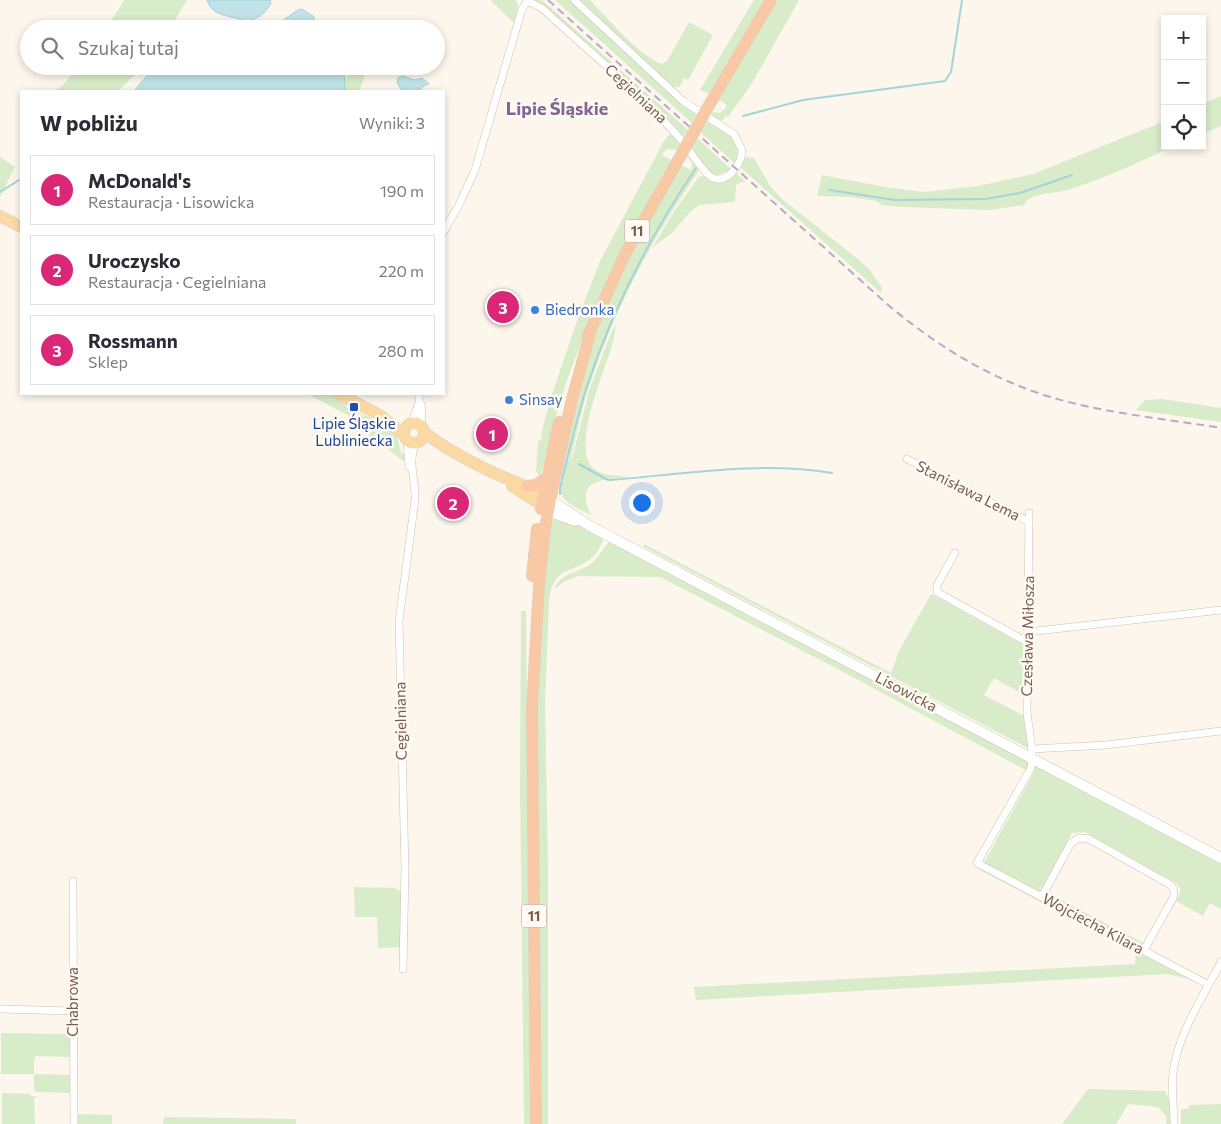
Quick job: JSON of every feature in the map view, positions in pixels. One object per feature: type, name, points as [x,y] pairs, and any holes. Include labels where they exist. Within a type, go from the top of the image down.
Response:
[{"type":"highway","name":"11","points":[[536,1124],[532,707],[546,478],[567,394],[591,330],[625,254],[771,0]]},
{"type":"highway","name":"11","points":[[546,502],[591,330]]},
{"type":"highway","points":[[527,486],[536,485],[546,478]]},
{"type":"main road","points":[[0,216],[20,226]]},
{"type":"main road","name":"Lisowicka","points":[[341,395],[414,433],[456,452],[494,473],[516,489],[546,502]]},
{"type":"main road","name":"Lisowicka","points":[[494,473],[527,486],[558,515],[590,526],[1032,754],[1221,858]]},
{"type":"street","name":"Cegielniana","points":[[445,229],[459,205],[475,170],[522,9],[527,2],[543,9],[659,115],[708,175],[716,179],[724,178],[738,164],[742,150],[734,134],[683,101],[574,0]]},
{"type":"street","name":"Cegielniana","points":[[403,969],[404,869],[399,621],[415,500],[415,484],[408,463],[414,433],[422,409],[419,396]]},
{"type":"street","name":"Stanisława Lema","points":[[907,460],[1029,522]]},
{"type":"street","name":"Czesława Miłosza","points":[[1029,512],[1027,717],[1032,754]]},
{"type":"street","points":[[955,553],[938,586],[937,592],[1027,642]]},
{"type":"street","points":[[1028,632],[1221,610]]},
{"type":"street","points":[[1032,754],[1221,731]]},
{"type":"street","name":"Wojciecha Kilara","points":[[1032,754],[1031,768],[977,862],[1209,985]]},
{"type":"street","points":[[1042,896],[1071,843],[1079,838],[1089,839],[1173,887],[1172,898],[1144,950]]},
{"type":"street","name":"Chabrowa","points":[[73,881],[74,1124]]},
{"type":"street","points":[[1174,1124],[1172,1086],[1178,1050],[1187,1028],[1221,962]]},
{"type":"street","points":[[0,1009],[73,1011]]},
{"type":"green space","points":[[124,0],[187,0],[175,20],[112,20]]},
{"type":"green space","points":[[490,0],[516,0],[518,6],[515,24]]},
{"type":"green space","points":[[535,0],[542,0],[688,130],[683,137],[647,99]]},
{"type":"green space","points":[[555,0],[571,0],[672,96],[697,114],[692,123]]},
{"type":"green space","points":[[576,0],[590,0],[634,46],[662,64],[667,61],[689,22],[713,35],[688,80],[684,78],[679,88],[677,86],[673,88]]},
{"type":"green space","points":[[754,0],[764,0],[709,94],[700,90]]},
{"type":"green space","points":[[777,0],[799,0],[751,85],[728,117],[726,115],[723,120],[719,121],[710,116],[713,112],[719,113],[724,110],[727,105],[719,100]]},
{"type":"green space","points":[[71,75],[135,75],[119,90],[56,90],[62,86]]},
{"type":"green space","points":[[350,75],[363,75],[364,78],[359,90],[344,90],[345,78]]},
{"type":"green space","points":[[1221,96],[1221,126],[1206,132],[1206,105],[1206,102]]},
{"type":"green space","points":[[707,121],[721,128],[732,137],[737,148],[735,164],[700,132]]},
{"type":"green space","points":[[1161,123],[1161,150],[1165,150],[1091,182],[1063,191],[1041,194],[1031,198],[1024,205],[989,210],[901,207],[882,205],[876,201],[850,197],[817,196],[822,175],[885,187],[925,192],[978,186],[1033,174]]},
{"type":"green space","points":[[672,134],[681,143],[677,150],[668,149],[661,154],[671,160],[610,276],[584,336],[561,398],[540,476],[536,472],[538,441],[541,440],[551,397],[579,315],[600,261],[664,141]]},
{"type":"green space","points":[[697,138],[731,169],[719,175],[710,173],[691,148]]},
{"type":"green space","points":[[689,153],[698,168],[698,172],[651,247],[624,299],[601,353],[585,400],[572,459],[589,391],[616,323],[612,346],[597,389],[588,424],[586,455],[591,466],[598,472],[627,477],[600,481],[588,488],[586,494],[587,503],[591,515],[564,499],[559,490],[575,398],[589,349],[602,315],[629,258],[681,165],[691,170],[692,163],[687,156]]},
{"type":"green space","points":[[0,157],[15,167],[0,197]]},
{"type":"green space","points":[[746,157],[754,158],[770,186],[782,199],[869,269],[882,287],[881,293],[740,167]]},
{"type":"green space","points":[[735,172],[746,182],[736,185],[735,202],[699,205],[689,213],[672,233],[652,248],[675,210],[699,177],[704,176],[712,181],[721,183]]},
{"type":"green space","points":[[310,395],[332,395],[346,404],[347,408],[388,426],[397,437],[405,461],[388,449],[366,445],[371,431],[362,423]]},
{"type":"green space","points":[[1162,399],[1221,408],[1221,422],[1136,410],[1145,400]]},
{"type":"green space","points":[[554,519],[579,524],[602,536],[603,541],[591,558],[558,577],[551,589],[549,600],[545,704],[548,870],[548,1124],[541,1124],[537,671],[550,523]]},
{"type":"green space","points":[[610,541],[1221,862],[1221,909],[1210,903],[1203,916],[1176,901],[1181,890],[1176,883],[1085,832],[1072,833],[1043,887],[1038,888],[1140,941],[1148,946],[1139,953],[1189,979],[1167,974],[696,1000],[694,987],[1135,964],[1136,952],[980,870],[1033,774],[832,666],[660,577],[578,576],[565,581],[554,589],[561,579],[592,563]]},
{"type":"green space","points":[[644,544],[891,673],[899,651],[931,594],[1024,645],[1023,694],[994,678],[984,695],[1024,716],[1028,748],[644,547]]},
{"type":"green space","points":[[521,611],[526,611],[531,1124],[524,1124],[520,786]]},
{"type":"green space","points":[[354,887],[394,888],[401,891],[401,947],[378,948],[377,917],[355,917]]},
{"type":"green space","points":[[1,1033],[70,1034],[70,1057],[36,1056],[34,1059],[34,1074],[1,1074]]},
{"type":"green space","points":[[34,1074],[70,1075],[71,1093],[37,1092],[34,1090]]},
{"type":"green space","points":[[1088,1089],[1165,1091],[1171,1103],[1171,1124],[1166,1124],[1166,1116],[1158,1107],[1128,1104],[1116,1124],[1062,1124]]},
{"type":"green space","points":[[2,1093],[37,1096],[34,1099],[35,1124],[2,1124]]},
{"type":"green space","points":[[1221,1104],[1221,1124],[1181,1124],[1181,1109],[1188,1109],[1189,1105]]},
{"type":"green space","points":[[75,1114],[112,1115],[112,1124],[76,1124]]},
{"type":"green space","points":[[164,1117],[296,1119],[296,1124],[163,1124]]},
{"type":"water","points":[[207,0],[270,0],[271,3],[260,16],[250,20],[242,20],[218,13],[209,5]]},
{"type":"water","points":[[302,9],[313,16],[315,20],[283,20]]},
{"type":"water","points":[[148,75],[344,75],[345,90],[135,90]]},
{"type":"water","points":[[403,76],[414,80],[422,78],[429,84],[423,86],[420,90],[402,90],[397,83],[398,78]]},
{"type":"waterway","points":[[743,116],[803,100],[945,81],[951,72],[962,0]]},
{"type":"waterway","points":[[560,494],[582,401],[596,360],[620,302],[663,220],[696,168]]},
{"type":"waterway","points":[[829,190],[895,200],[985,199],[1020,193],[1072,175]]},
{"type":"waterway","points":[[0,192],[19,180]]},
{"type":"waterway","points":[[579,464],[608,480],[750,468],[777,468],[832,473]]},
{"type":"railway","points":[[548,0],[887,304],[941,345],[999,377],[1063,401],[1130,414],[1221,428]]},
{"type":"place","name":"Rossmann","points":[[503,307]]},
{"type":"place","name":"Biedronka","points":[[535,310]]},
{"type":"place","name":"Sinsay","points":[[509,400]]},
{"type":"place","name":"Lipie Śląskie Lubliniecka","points":[[354,407]]},
{"type":"place","name":"McDonald's","points":[[492,434]]},
{"type":"place","name":"Uroczysko","points":[[453,503]]},
{"type":"district","name":"Lipie Śląskie","points":[[557,109]]}]
